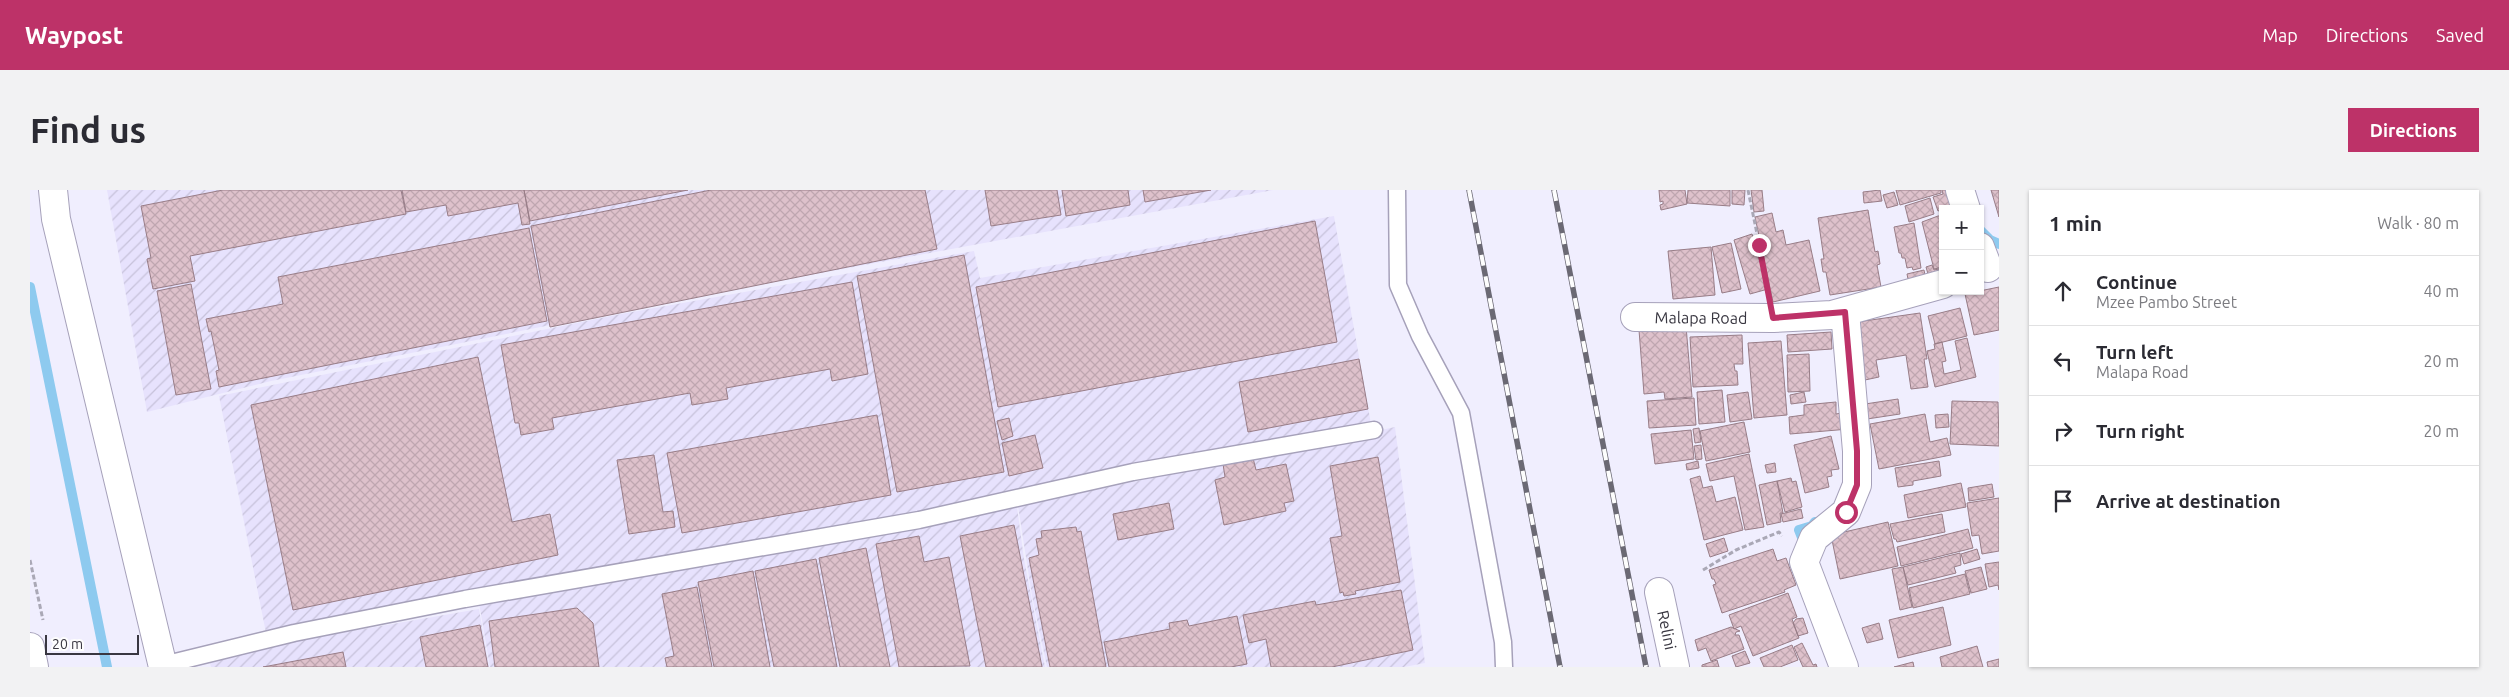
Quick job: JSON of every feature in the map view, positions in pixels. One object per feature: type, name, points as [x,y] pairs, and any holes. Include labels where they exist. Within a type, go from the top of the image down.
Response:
[{"type":"main road","points":[[53,190],[56,219],[163,666]]},
{"type":"main road","points":[[1960,190],[1965,205]]},
{"type":"main road","name":"Malapa Road","points":[[1634,317],[1773,318],[1845,312],[1939,285]]},
{"type":"main road","points":[[1844,667],[1804,562],[1814,538],[1846,512],[1857,485],[1857,451],[1845,312]]},
{"type":"main road","name":"Relini","points":[[1659,592],[1674,667]]},
{"type":"main road","points":[[34,667],[37,638]]},
{"type":"lane","points":[[1397,190],[1398,285],[1420,336],[1461,413],[1503,642],[1504,667]]},
{"type":"lane","points":[[163,666],[294,633],[465,598],[919,520],[1133,472],[1374,430]]},
{"type":"path","points":[[1748,190],[1773,318]]},
{"type":"path","points":[[1703,570],[1736,550],[1779,532],[1804,562]]},
{"type":"path","points":[[30,560],[37,638]]},
{"type":"shaded area","points":[[107,190],[1273,190],[701,295],[271,381],[147,412]]},
{"type":"shaded area","points":[[1334,216],[1371,424],[869,521],[266,633],[219,396],[621,314],[974,251],[980,278]]},
{"type":"shaded area","points":[[1395,427],[1425,663],[1404,667],[1047,667],[1032,596],[1018,506]]},
{"type":"shaded area","points":[[1017,507],[1024,559],[1045,667],[490,667],[479,603]]},
{"type":"shaded area","points":[[479,609],[489,667],[211,667],[208,656]]},
{"type":"building","points":[[223,190],[401,190],[406,214],[190,256],[195,281],[153,289],[147,259],[151,258],[141,206]]},
{"type":"building","points":[[402,190],[524,190],[530,224],[522,225],[518,203],[448,216],[446,205],[406,212]]},
{"type":"building","points":[[524,190],[688,190],[530,221]]},
{"type":"building","points":[[711,190],[925,190],[937,249],[550,327],[531,226]]},
{"type":"building","points":[[985,190],[1057,190],[1061,215],[991,226]]},
{"type":"building","points":[[1062,190],[1128,190],[1130,205],[1066,216]]},
{"type":"building","points":[[1143,190],[1211,190],[1145,202]]},
{"type":"building","points":[[1659,190],[1685,190],[1687,204],[1661,210],[1660,205],[1663,204],[1663,201],[1660,202]]},
{"type":"building","points":[[1688,190],[1730,190],[1730,206],[1687,203]]},
{"type":"building","points":[[1732,190],[1745,190],[1744,205],[1732,204]]},
{"type":"building","points":[[1751,190],[1762,190],[1764,211],[1754,212]]},
{"type":"building","points":[[1880,190],[1882,201],[1864,203],[1863,192]]},
{"type":"building","points":[[1896,190],[1941,190],[1941,193],[1900,205]]},
{"type":"building","points":[[1942,190],[1954,190],[1958,204],[1939,205],[1938,211],[1933,197],[1943,194]]},
{"type":"building","points":[[1991,190],[1999,190],[1999,217]]},
{"type":"building","points":[[1894,192],[1898,205],[1887,208],[1883,195]]},
{"type":"building","points":[[1930,198],[1934,214],[1909,222],[1905,206]]},
{"type":"building","points":[[1868,210],[1875,252],[1878,251],[1880,264],[1877,265],[1881,287],[1830,295],[1826,272],[1823,272],[1821,259],[1824,259],[1818,218]]},
{"type":"building","points":[[1772,213],[1776,232],[1783,230],[1786,245],[1809,240],[1820,291],[1773,302],[1755,217]]},
{"type":"building","points":[[1939,216],[1939,268],[1934,269],[1922,222]]},
{"type":"building","points":[[1315,221],[1337,342],[998,407],[976,287]]},
{"type":"building","points":[[1914,223],[1921,268],[1913,270],[1912,267],[1907,268],[1905,258],[1902,258],[1901,253],[1899,253],[1894,227]]},
{"type":"building","points":[[529,228],[547,321],[219,387],[216,371],[219,370],[211,331],[209,332],[206,319],[283,304],[278,277]]},
{"type":"building","points":[[1752,234],[1768,289],[1750,294],[1734,240]]},
{"type":"building","points":[[1731,243],[1741,289],[1722,293],[1712,247]]},
{"type":"building","points":[[1711,247],[1715,295],[1673,299],[1668,251]]},
{"type":"building","points":[[964,255],[1004,472],[897,492],[857,276]]},
{"type":"building","points":[[1932,265],[1934,270],[1939,269],[1939,279],[1930,281],[1926,267]]},
{"type":"building","points":[[1924,270],[1927,285],[1909,284],[1907,274]]},
{"type":"building","points":[[852,282],[868,374],[832,381],[830,369],[726,388],[728,399],[692,405],[690,393],[552,418],[554,429],[521,435],[519,423],[515,423],[501,345]]},
{"type":"building","points":[[191,284],[211,389],[176,395],[157,291]]},
{"type":"building","points":[[1999,287],[1999,330],[1974,335],[1965,295],[1984,295],[1984,290]]},
{"type":"building","points":[[1960,308],[1967,336],[1935,344],[1928,316]]},
{"type":"building","points":[[1920,313],[1927,359],[1924,359],[1928,387],[1911,389],[1906,355],[1876,360],[1879,377],[1865,380],[1857,322]]},
{"type":"building","points":[[1686,326],[1692,397],[1665,399],[1664,392],[1644,394],[1639,330]]},
{"type":"building","points":[[1831,332],[1832,349],[1788,352],[1787,335]]},
{"type":"building","points":[[1742,335],[1743,364],[1734,364],[1735,371],[1737,371],[1738,385],[1693,387],[1690,337]]},
{"type":"building","points":[[1967,338],[1976,377],[1935,387],[1927,351],[1935,349],[1934,344],[1942,342],[1946,361],[1942,362],[1944,374],[1961,370],[1955,341]]},
{"type":"building","points":[[1781,341],[1787,415],[1754,418],[1748,343]]},
{"type":"building","points":[[1809,354],[1810,391],[1788,392],[1787,355]]},
{"type":"building","points":[[478,357],[512,522],[550,514],[558,555],[293,610],[251,405]]},
{"type":"building","points":[[1359,359],[1368,409],[1248,432],[1239,382]]},
{"type":"building","points":[[1722,390],[1725,422],[1699,424],[1697,392]]},
{"type":"building","points":[[1748,392],[1752,419],[1730,422],[1727,395]]},
{"type":"building","points":[[1804,392],[1806,402],[1791,404],[1790,395]]},
{"type":"building","points":[[1694,398],[1696,425],[1649,428],[1647,401]]},
{"type":"building","points":[[1898,399],[1900,414],[1867,419],[1865,404]]},
{"type":"building","points":[[1952,401],[1998,402],[1999,446],[1950,444]]},
{"type":"building","points":[[1836,402],[1836,414],[1847,412],[1849,429],[1790,434],[1789,417],[1804,415],[1804,405]]},
{"type":"building","points":[[1925,414],[1930,442],[1947,438],[1951,455],[1879,469],[1870,424]]},
{"type":"building","points":[[1948,414],[1949,427],[1936,428],[1935,415]]},
{"type":"building","points":[[877,415],[891,495],[682,533],[667,453]]},
{"type":"building","points":[[1009,418],[1013,436],[1002,440],[997,421]]},
{"type":"building","points":[[1744,422],[1750,452],[1706,461],[1700,431]]},
{"type":"building","points":[[1699,428],[1701,442],[1695,443],[1693,429]]},
{"type":"building","points":[[1691,430],[1694,459],[1655,464],[1651,434]]},
{"type":"building","points":[[1035,435],[1043,468],[1009,476],[1002,443]]},
{"type":"building","points":[[1831,436],[1839,469],[1831,470],[1832,476],[1827,477],[1829,487],[1805,493],[1794,445]]},
{"type":"building","points":[[1701,445],[1702,459],[1696,460],[1694,446]]},
{"type":"building","points":[[1749,454],[1764,527],[1745,530],[1734,476],[1710,481],[1706,464]]},
{"type":"building","points":[[654,455],[663,512],[673,511],[675,527],[629,534],[617,460]]},
{"type":"building","points":[[1378,457],[1400,582],[1355,591],[1356,594],[1344,596],[1343,592],[1340,593],[1330,538],[1342,536],[1330,466]]},
{"type":"building","points":[[1253,458],[1256,470],[1286,464],[1294,501],[1284,503],[1286,511],[1224,525],[1215,480],[1225,477],[1223,464]]},
{"type":"building","points":[[1698,461],[1699,468],[1687,470],[1686,464]]},
{"type":"building","points":[[1939,461],[1941,476],[1913,481],[1913,485],[1898,487],[1895,468]]},
{"type":"building","points":[[1775,463],[1776,472],[1767,473],[1765,465]]},
{"type":"building","points":[[1700,476],[1703,488],[1712,486],[1716,502],[1735,497],[1743,530],[1704,540],[1690,479]]},
{"type":"building","points":[[1791,478],[1792,482],[1796,481],[1802,507],[1785,512],[1777,481]]},
{"type":"building","points":[[1777,481],[1783,513],[1780,513],[1781,522],[1767,525],[1759,485]]},
{"type":"building","points":[[1961,483],[1966,507],[1908,518],[1904,495]]},
{"type":"building","points":[[1992,484],[1994,497],[1969,501],[1968,488]]},
{"type":"building","points":[[1999,498],[1999,551],[1982,554],[1979,535],[1972,536],[1967,503]]},
{"type":"building","points":[[1169,503],[1174,529],[1118,540],[1113,514]]},
{"type":"building","points":[[1801,509],[1803,518],[1783,522],[1781,514]]},
{"type":"building","points":[[1942,514],[1945,532],[1897,542],[1894,539],[1890,524]]},
{"type":"building","points":[[1888,522],[1898,566],[1840,579],[1831,535]]},
{"type":"building","points":[[1014,525],[1042,667],[986,667],[960,536]]},
{"type":"building","points":[[1076,527],[1077,532],[1081,531],[1106,667],[1050,667],[1029,558],[1039,555],[1036,539],[1042,538],[1041,531]]},
{"type":"building","points":[[1968,529],[1973,548],[1901,566],[1897,547]]},
{"type":"building","points":[[919,536],[924,562],[949,557],[970,666],[899,667],[876,544]]},
{"type":"building","points":[[1724,538],[1728,551],[1710,557],[1706,544]]},
{"type":"building","points":[[866,548],[890,667],[840,667],[819,558]]},
{"type":"building","points":[[1773,549],[1777,561],[1786,558],[1796,585],[1784,590],[1785,592],[1722,613],[1713,585],[1716,584],[1709,570]]},
{"type":"building","points":[[1977,549],[1980,559],[1964,564],[1961,554]]},
{"type":"building","points":[[1960,553],[1961,565],[1954,567],[1956,573],[1908,585],[1903,567]]},
{"type":"building","points":[[816,559],[837,667],[774,667],[755,571]]},
{"type":"building","points":[[1999,562],[1999,590],[1998,585],[1989,587],[1985,564]]},
{"type":"building","points":[[1903,567],[1912,607],[1900,610],[1892,569]]},
{"type":"building","points":[[1981,567],[1987,589],[1971,593],[1965,571]]},
{"type":"building","points":[[753,571],[770,667],[714,667],[698,582]]},
{"type":"building","points":[[1965,574],[1970,594],[1913,608],[1909,588]]},
{"type":"building","points":[[697,587],[712,667],[667,667],[665,658],[674,656],[662,594]]},
{"type":"building","points":[[1401,590],[1413,650],[1332,667],[1271,667],[1266,639],[1249,643],[1243,615],[1315,601],[1316,605]]},
{"type":"building","points":[[1788,593],[1797,617],[1792,619],[1799,638],[1753,656],[1741,626],[1734,629],[1729,615]]},
{"type":"building","points":[[1943,607],[1951,645],[1898,658],[1889,620]]},
{"type":"building","points":[[577,608],[593,623],[599,667],[495,667],[489,621]]},
{"type":"building","points":[[1237,616],[1247,664],[1231,667],[1109,667],[1104,642],[1170,629],[1169,623],[1187,620],[1189,626]]},
{"type":"building","points":[[1803,618],[1808,633],[1798,636],[1793,623],[1796,619]]},
{"type":"building","points":[[1879,623],[1883,639],[1867,643],[1862,628]]},
{"type":"building","points":[[480,625],[488,667],[426,667],[420,637]]},
{"type":"building","points":[[1731,627],[1740,631],[1736,632],[1735,635],[1739,635],[1744,649],[1711,661],[1706,648],[1698,651],[1695,640]]},
{"type":"building","points":[[1802,643],[1813,665],[1816,664],[1817,667],[1803,667],[1794,647]]},
{"type":"building","points":[[1792,645],[1798,660],[1780,667],[1764,667],[1760,658]]},
{"type":"building","points":[[1977,646],[1983,667],[1942,667],[1940,657]]},
{"type":"building","points":[[1745,651],[1750,663],[1736,667],[1732,656]]},
{"type":"building","points":[[343,652],[346,667],[263,667]]},
{"type":"building","points":[[1999,659],[1999,667],[1988,667],[1987,662]]},
{"type":"building","points":[[1717,660],[1719,667],[1702,667],[1702,665]]},
{"type":"building","points":[[1913,662],[1914,667],[1894,667]]},
{"type":"waterway","points":[[1984,234],[1990,240],[1999,244]]},
{"type":"waterway","points":[[30,287],[107,667]]},
{"type":"waterway","points":[[1805,545],[1799,530],[1812,526],[1815,522]]},
{"type":"railway","points":[[1469,190],[1560,667]]},
{"type":"railway","points":[[1554,190],[1646,667]]},
{"type":"route","points":[[1759,245],[1773,318],[1832,315],[1845,312],[1857,451],[1857,485],[1846,512]]}]
